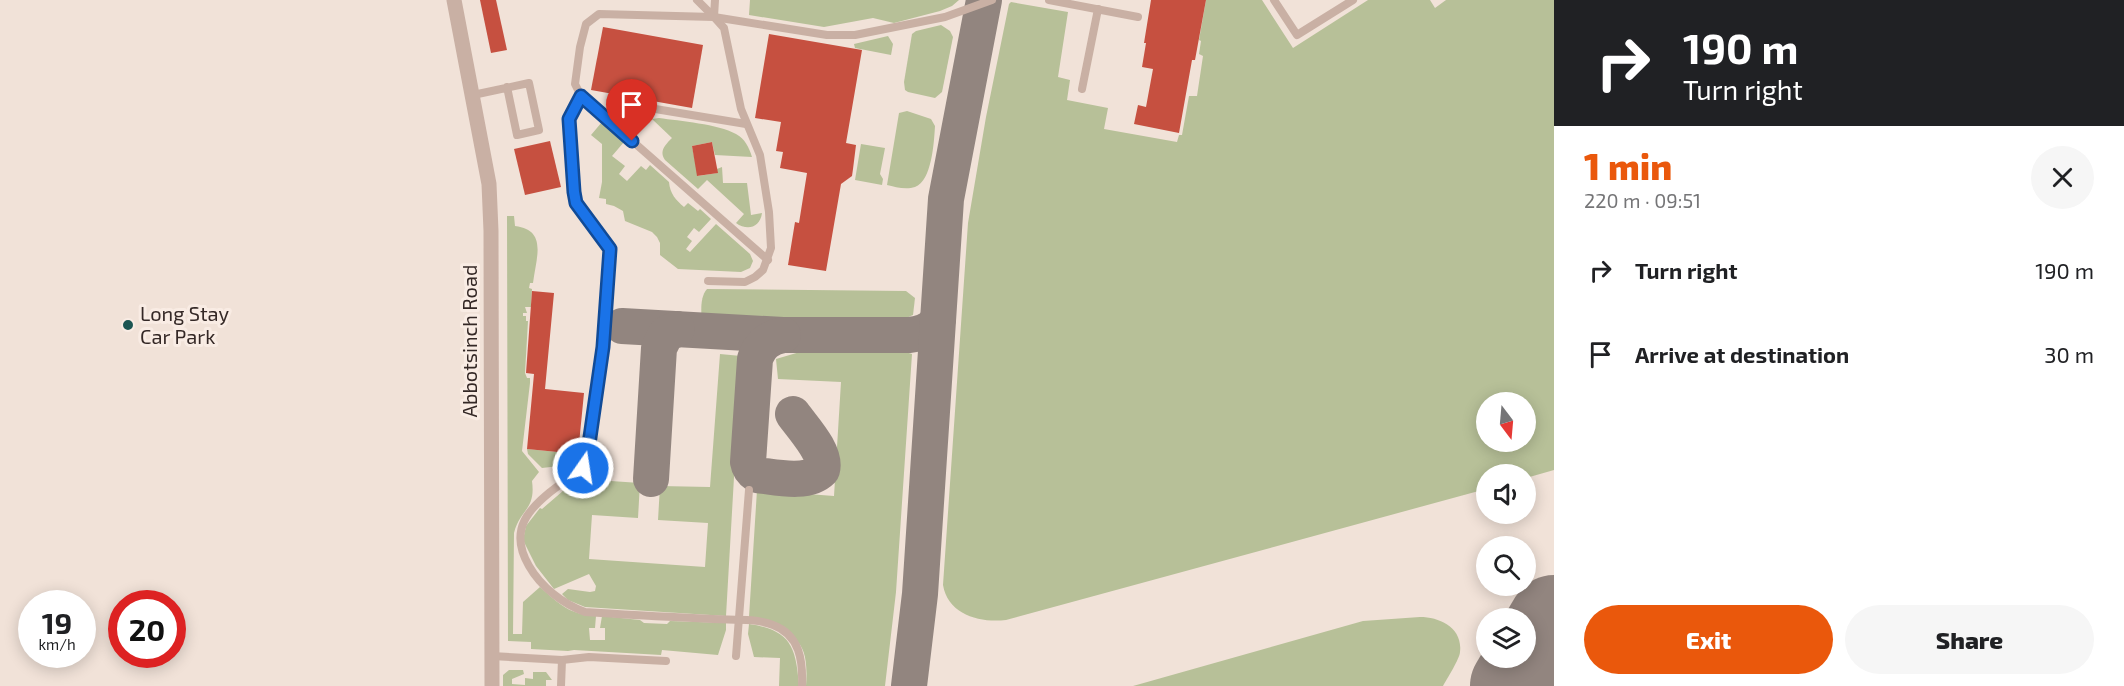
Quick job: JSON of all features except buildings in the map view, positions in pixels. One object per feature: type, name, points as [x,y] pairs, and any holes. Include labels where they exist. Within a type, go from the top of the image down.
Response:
[{"type":"street","name":"Abbotsinch Road","points":[[454,0],[489,184],[492,686]]},
{"type":"lane","points":[[697,0],[724,28],[736,90],[746,124],[760,155],[769,212],[771,248],[763,270],[745,282],[708,281]]},
{"type":"lane","points":[[714,18],[715,0]]},
{"type":"lane","points":[[768,260],[581,96],[575,84],[586,24],[599,14],[714,18],[827,35],[855,35],[945,17],[992,0]]},
{"type":"lane","points":[[1049,0],[1138,17]]},
{"type":"lane","points":[[1274,0],[1297,35],[1353,0]]},
{"type":"lane","points":[[1082,89],[1098,9]]},
{"type":"lane","points":[[473,95],[507,87],[529,83],[540,130],[517,135],[507,87]]},
{"type":"lane","points":[[581,96],[569,119],[576,203],[610,249],[603,347],[587,458],[583,468],[537,504],[523,522],[519,541],[523,555],[532,571],[554,594],[568,606],[585,612],[738,620],[773,625],[788,636],[799,651],[802,659],[802,686]]},
{"type":"lane","points":[[613,102],[746,124]]},
{"type":"lane","points":[[735,656],[749,490]]},
{"type":"lane","points":[[492,656],[562,660],[589,657],[666,661]]},
{"type":"lane","points":[[561,686],[562,660]]},
{"type":"green space","points":[[750,0],[959,0],[940,11],[894,23],[873,18],[824,27],[749,15]]},
{"type":"green space","points":[[1206,0],[1262,0],[1293,48],[1368,0],[1430,0],[1435,8],[1446,0],[1554,0],[1554,470],[1536,475],[1536,464],[1476,464],[1476,492],[1006,620],[986,620],[967,615],[951,604],[943,585],[968,223],[986,117],[1009,4],[1011,2],[1068,12],[1058,77],[1070,80],[1067,100],[1108,108],[1104,129],[1177,142],[1179,135],[1182,135],[1189,96],[1197,96],[1203,56],[1199,54],[1201,41],[1199,40]]},
{"type":"green space","points":[[941,25],[950,31],[953,37],[942,92],[935,98],[908,92],[905,90],[904,82],[912,34]]},
{"type":"green space","points":[[888,36],[893,44],[891,55],[855,48],[854,44]]},
{"type":"green space","points":[[907,111],[931,119],[935,126],[929,169],[921,183],[912,188],[887,185],[899,113]]},
{"type":"green space","points":[[659,118],[719,128],[736,134],[744,141],[752,157],[715,155],[712,142],[692,146],[698,176],[717,173],[717,169],[722,167],[723,183],[747,183],[751,215],[762,213],[756,225],[744,227],[736,223],[744,214],[707,180],[698,189],[665,160],[663,151],[672,138],[652,119]]},
{"type":"green space","points":[[602,122],[624,142],[612,156],[625,166],[619,174],[627,181],[641,166],[646,170],[650,165],[669,182],[678,202],[684,207],[688,203],[698,211],[700,209],[711,219],[699,232],[694,228],[687,237],[692,241],[686,249],[690,252],[716,224],[750,254],[753,261],[750,268],[741,272],[678,269],[660,255],[660,243],[652,232],[625,221],[623,211],[606,204],[606,199],[599,198],[602,182],[602,144],[591,135]]},
{"type":"green space","points":[[861,144],[885,148],[880,174],[883,179],[882,185],[855,180]]},
{"type":"green space","points":[[507,216],[514,216],[515,226],[532,233],[538,247],[533,283],[530,283],[529,288],[532,289],[531,307],[525,307],[527,313],[523,313],[528,321],[525,373],[527,378],[530,378],[530,383],[522,451],[539,472],[532,481],[533,491],[530,504],[514,533],[513,634],[522,634],[523,602],[540,587],[572,611],[596,616],[595,628],[589,628],[590,640],[605,640],[605,628],[600,628],[602,616],[640,620],[644,623],[667,624],[670,621],[726,623],[718,655],[662,650],[661,655],[531,649],[531,642],[508,641]]},
{"type":"green space","points":[[707,289],[906,291],[915,298],[913,315],[896,322],[706,323],[702,321],[701,309],[703,296]]},
{"type":"green space","points":[[884,345],[912,354],[896,592],[885,686],[806,686],[805,656],[801,646],[787,633],[749,617],[757,490],[834,496],[841,382],[778,379],[776,359],[810,349]]},
{"type":"green space","points":[[720,354],[741,356],[726,616],[585,607],[568,600],[562,594],[568,589],[595,591],[596,586],[589,574],[554,589],[536,566],[523,540],[526,526],[540,508],[542,509],[585,472],[592,457],[596,456],[596,480],[640,483],[638,518],[592,515],[589,559],[705,567],[708,523],[658,520],[660,486],[710,487]]},
{"type":"green space","points":[[527,449],[578,454],[576,466],[569,472],[567,467],[542,468],[528,454]]},
{"type":"green space","points":[[1420,617],[1435,619],[1449,625],[1458,636],[1459,655],[1443,686],[1133,686],[1363,621]]},
{"type":"green space","points":[[749,624],[774,631],[789,643],[796,661],[799,686],[779,686],[780,658],[754,657],[748,634]]},
{"type":"green space","points":[[509,670],[523,670],[524,674],[512,679],[512,684],[525,685],[525,678],[533,679],[533,672],[546,672],[552,680],[546,680],[546,686],[503,686],[503,675]]},
{"type":"taxiway","points":[[909,686],[920,594],[946,199],[984,0]]},
{"type":"taxiway","points":[[622,326],[783,335],[909,335],[926,331],[938,319]]},
{"type":"taxiway","points":[[651,479],[659,348],[666,334],[677,329]]},
{"type":"taxiway","points":[[783,335],[765,343],[755,359],[748,462],[757,475],[800,479],[816,475],[822,470],[823,463],[818,449],[793,414]]},
{"type":"runway","points":[[1515,686],[1554,620]]},
{"type":"place","name":"Long Stay Car Park","points":[[128,325]]},
{"type":"route","points":[[583,468],[587,458],[603,347],[610,249],[576,203],[569,119],[581,96],[632,141]]}]
